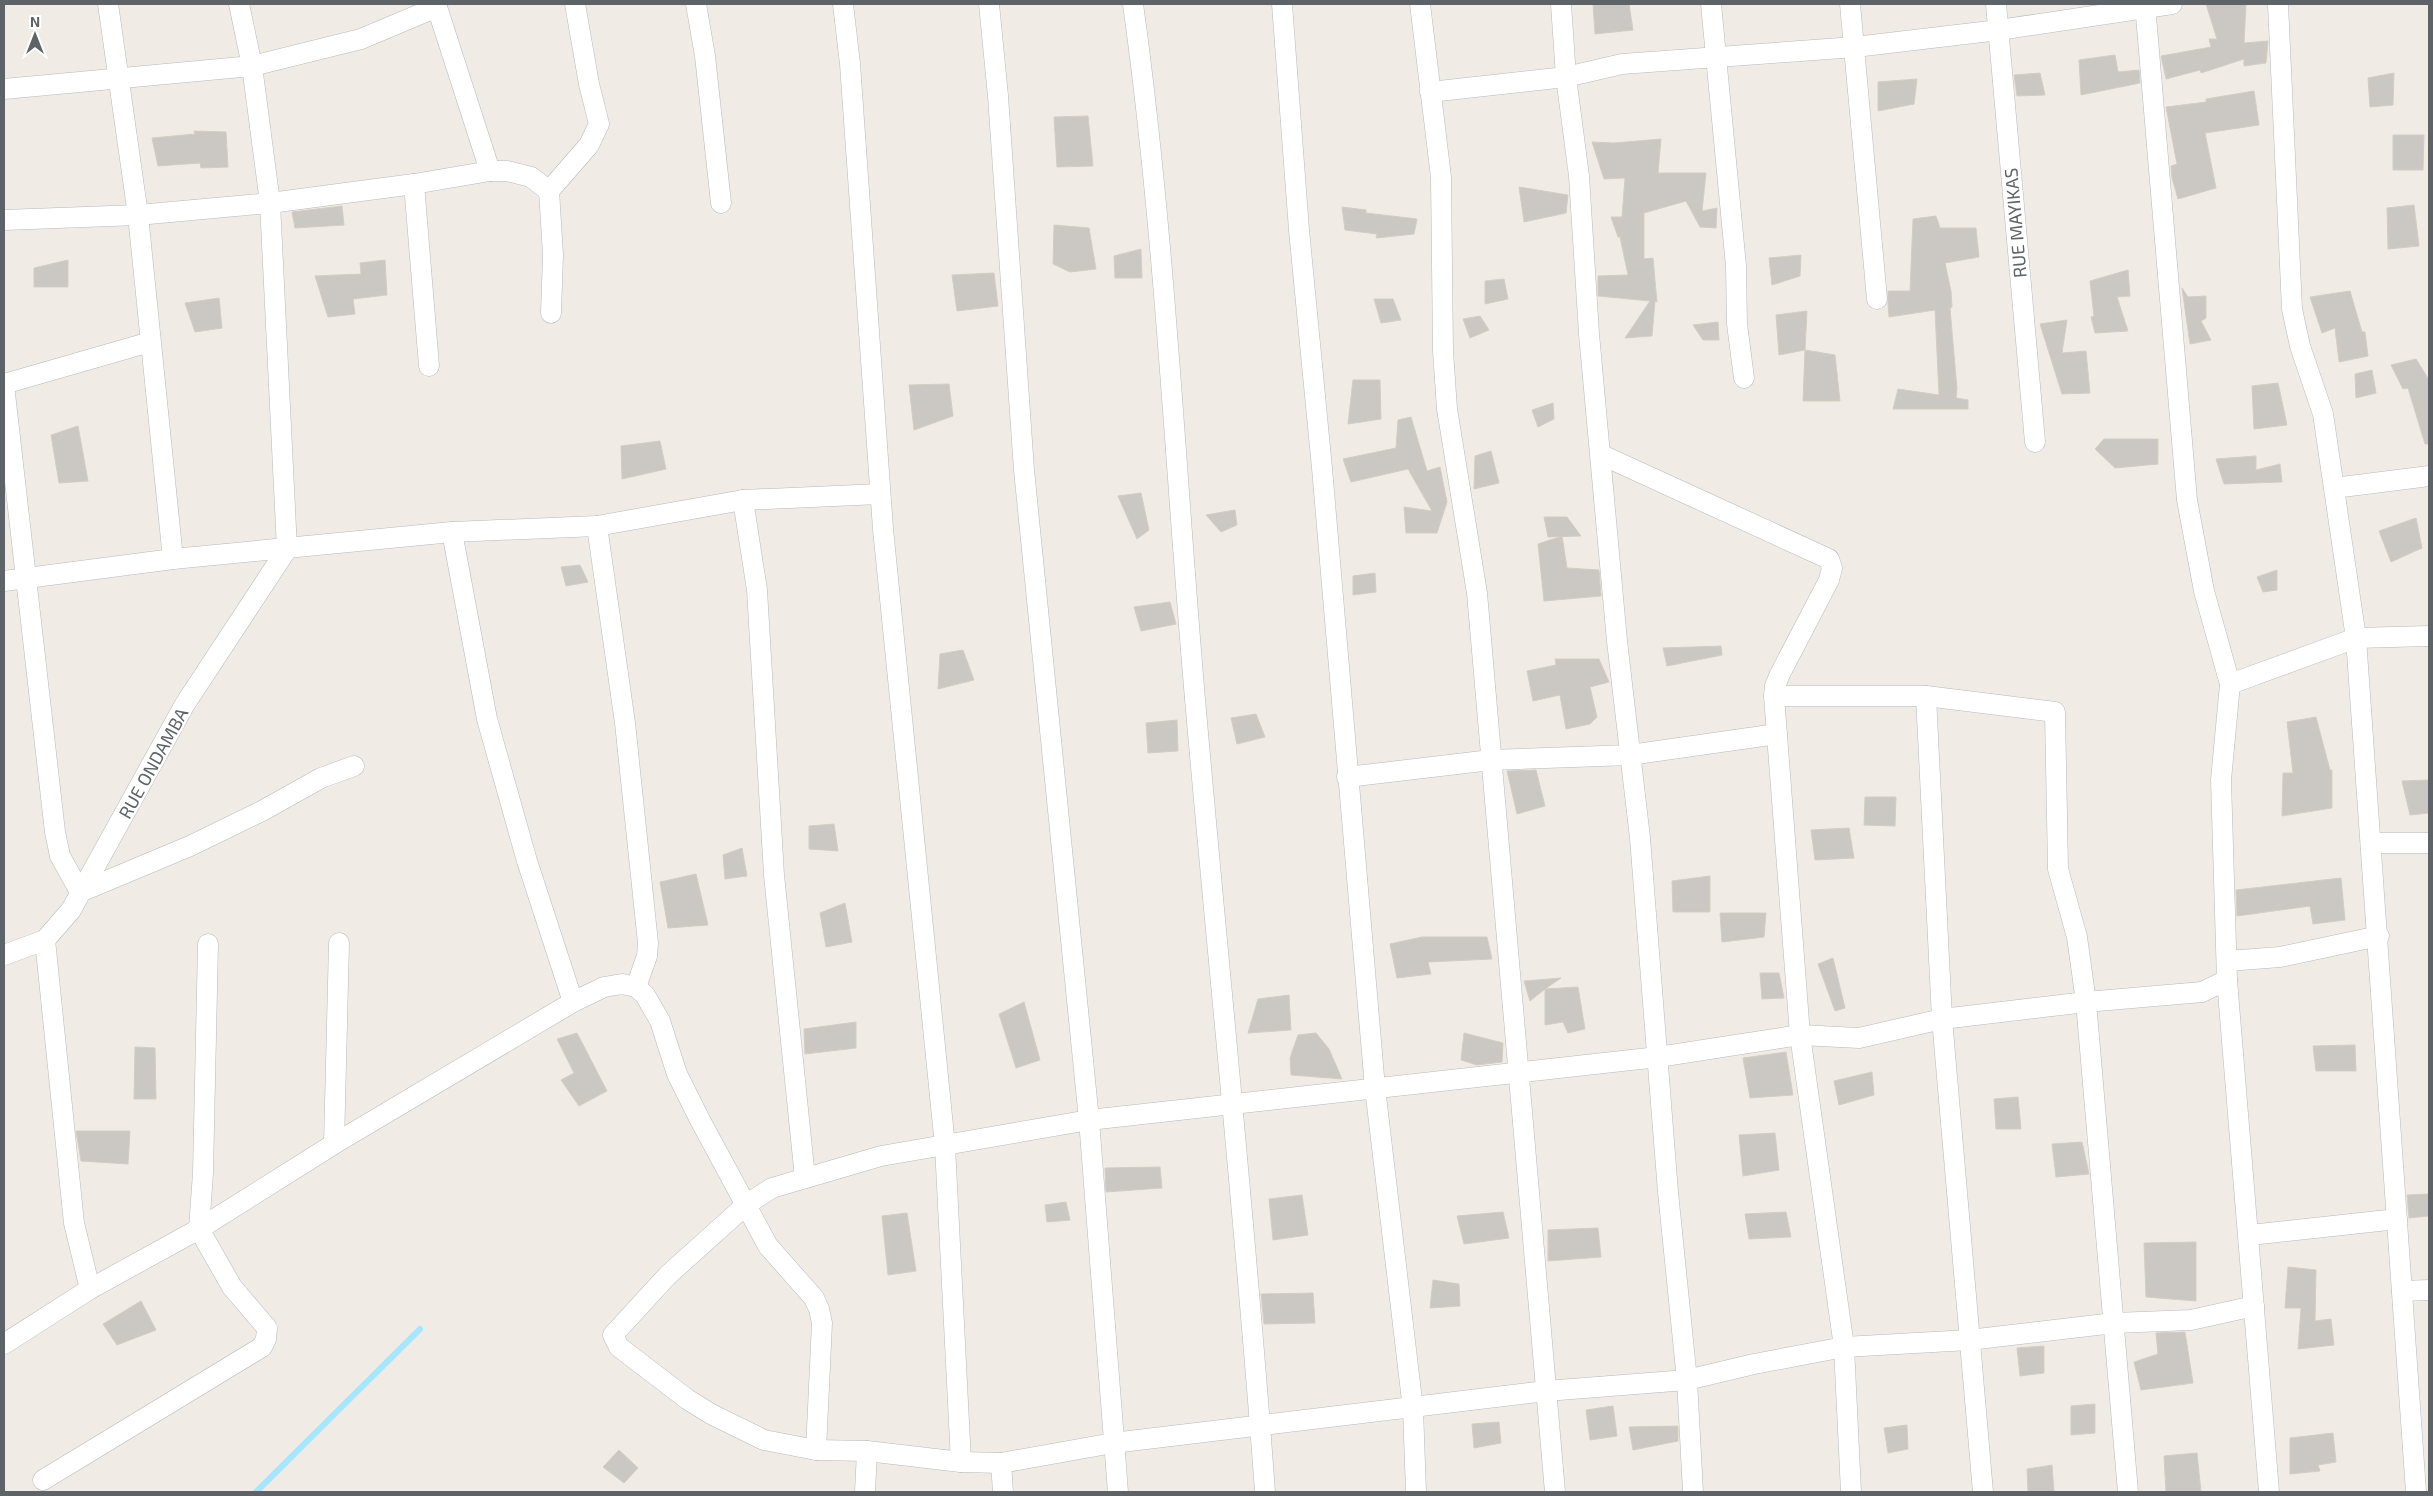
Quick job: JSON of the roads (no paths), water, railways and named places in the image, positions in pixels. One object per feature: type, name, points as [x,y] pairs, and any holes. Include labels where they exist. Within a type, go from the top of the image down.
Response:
[{"type":"street","points":[[108,4],[117,80],[138,215],[173,559]]},
{"type":"street","points":[[239,4],[252,66],[270,203],[286,549]]},
{"type":"street","points":[[551,313],[553,255],[549,191],[589,145],[599,124],[589,84],[575,4]]},
{"type":"street","points":[[696,4],[705,56],[721,203]]},
{"type":"street","points":[[843,4],[850,64],[880,494],[909,805],[945,1146],[961,1462]]},
{"type":"street","points":[[988,4],[998,96],[1024,470],[1089,1120],[1118,1492]]},
{"type":"street","points":[[1133,4],[1165,304],[1195,698],[1260,1426],[1264,1492]]},
{"type":"street","points":[[1282,4],[1299,230],[1322,468],[1375,1088],[1413,1408],[1416,1492]]},
{"type":"street","points":[[1420,4],[1440,177],[1442,351],[1447,409],[1477,593],[1554,1492]]},
{"type":"street","points":[[1561,4],[1566,77],[1579,176],[1590,334],[1617,641],[1640,838],[1668,1192],[1687,1380],[1694,1492]]},
{"type":"street","points":[[1711,4],[1736,266],[1737,324],[1744,378]]},
{"type":"street","points":[[1850,4],[1877,299]]},
{"type":"street","name":"RUE MAYIKAS","points":[[1996,4],[2035,442]]},
{"type":"street","points":[[1430,92],[1566,77],[1622,64],[1855,47],[1999,30],[2146,6],[2172,4]]},
{"type":"street","points":[[2278,4],[2292,309],[2300,346],[2323,414],[2356,638],[2372,843],[2416,1492]]},
{"type":"street","points":[[4,89],[252,66],[361,39],[436,6],[490,171]]},
{"type":"street","points":[[2146,6],[2186,500],[2204,591],[2230,684],[2221,780],[2227,970],[2250,1235],[2269,1492]]},
{"type":"street","points":[[4,220],[138,215],[270,203],[414,184],[490,171],[507,171],[531,177],[549,191]]},
{"type":"street","points":[[414,184],[429,366]]},
{"type":"street","points":[[150,342],[4,385],[55,832],[60,856],[80,892],[190,846],[262,811],[321,778],[354,766]]},
{"type":"street","points":[[1602,455],[1829,559],[1832,568],[1829,580],[1780,674],[1775,686],[1774,696],[1800,1035],[1844,1347],[1851,1492]]},
{"type":"street","points":[[2334,488],[2429,476]]},
{"type":"street","points":[[4,581],[173,559],[452,532],[597,526],[743,500],[880,494]]},
{"type":"street","points":[[743,500],[757,590],[774,875],[805,1178]]},
{"type":"street","points":[[597,526],[625,723],[648,943],[647,956],[636,987]]},
{"type":"street","points":[[452,532],[486,719],[527,861],[573,1002]]},
{"type":"street","name":"RUE ONDAMBA","points":[[4,955],[45,940],[71,910],[185,704],[286,549]]},
{"type":"street","points":[[2230,684],[2356,638],[2429,636]]},
{"type":"street","points":[[1774,696],[1926,696],[2055,712],[2058,869],[2077,937],[2086,1002],[2128,1492]]},
{"type":"street","points":[[1926,696],[1942,1019],[1983,1492]]},
{"type":"street","points":[[1347,777],[1491,760],[1630,755],[1777,734]]},
{"type":"street","points":[[2372,843],[2429,843]]},
{"type":"street","points":[[2254,1306],[2191,1320],[2114,1323],[1970,1340],[1844,1347],[1754,1364],[1687,1380],[1546,1391],[1113,1443],[1001,1463],[961,1462],[867,1452],[816,1450],[764,1440],[711,1414],[686,1398],[619,1347],[613,1335],[668,1275],[747,1204],[772,1188],[881,1156],[1089,1120],[1658,1057],[1800,1035],[1859,1038],[1942,1019],[2086,1002],[2202,992],[2227,970],[2280,956],[2378,936]]},
{"type":"street","points":[[45,940],[74,1223],[90,1290]]},
{"type":"street","points":[[334,1144],[339,943]]},
{"type":"street","points":[[43,1480],[262,1347],[266,1339],[267,1328],[232,1288],[199,1229],[203,1173],[208,944]]},
{"type":"street","points":[[4,1344],[90,1290],[199,1229],[334,1144],[573,1002],[604,987],[622,984],[636,987],[646,995],[653,1007],[677,1074],[768,1246],[814,1298],[820,1309],[822,1323],[816,1450]]},
{"type":"street","points":[[2250,1235],[2397,1219]]},
{"type":"street","points":[[2402,1291],[2429,1290]]},
{"type":"street","points":[[865,1492],[867,1452]]},
{"type":"street","points":[[1001,1463],[1003,1492]]},
{"type":"waterway","points":[[256,1492],[420,1329]]}]
